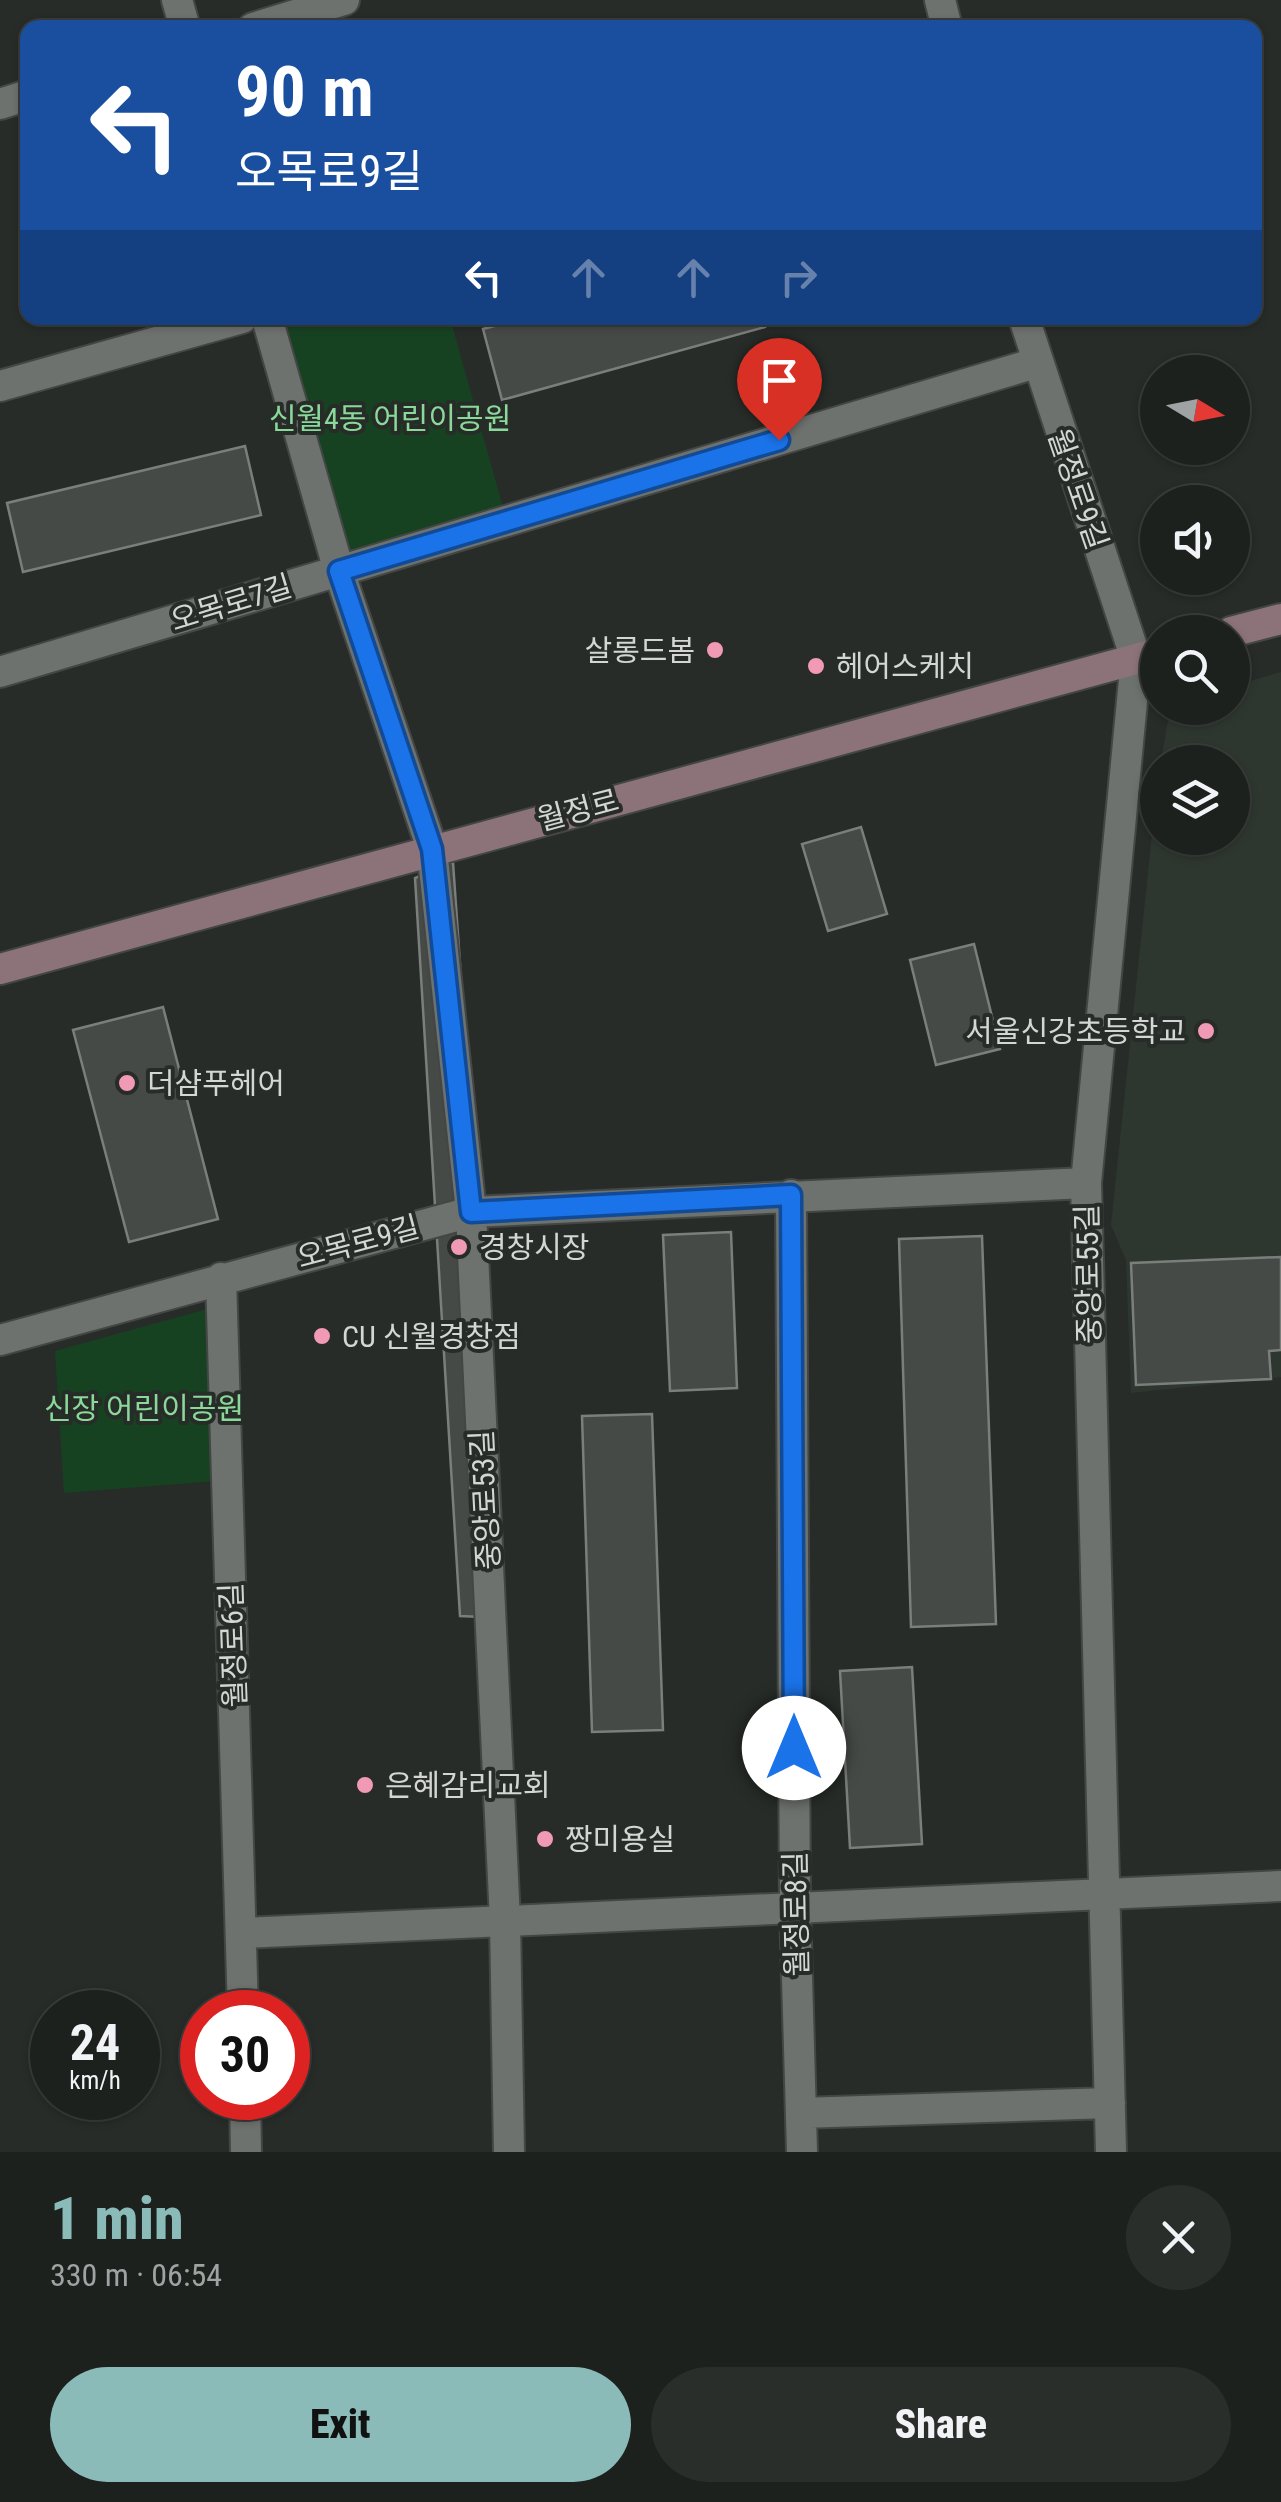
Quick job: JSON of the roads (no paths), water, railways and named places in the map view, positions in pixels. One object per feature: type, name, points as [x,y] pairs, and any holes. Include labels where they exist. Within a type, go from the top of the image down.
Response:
[{"type":"street","points":[[279,20],[344,0]]},
{"type":"street","points":[[0,386],[217,325]]},
{"type":"street","name":"중앙로53길","points":[[269,325],[339,571],[432,849],[471,1212],[505,1920],[509,2152]]},
{"type":"street","name":"월정로9길","points":[[1026,325],[1036,363],[1140,640]]},
{"type":"street","name":"오목로7길","points":[[0,672],[1036,363]]},
{"type":"street","points":[[1250,627],[1281,618]]},
{"type":"street","name":"월정로","points":[[0,970],[1140,658]]},
{"type":"street","name":"중앙로55길","points":[[1111,2152],[1086,1184],[1140,709]]},
{"type":"street","name":"오목로9길","points":[[0,1340],[471,1212],[1086,1184]]},
{"type":"street","name":"월정로8길","points":[[791,1195],[795,1906],[802,2152]]},
{"type":"street","name":"월정로6길","points":[[222,1278],[242,1990]]},
{"type":"street","points":[[241,1933],[1281,1886]]},
{"type":"street","points":[[801,2113],[1110,2103]]},
{"type":"street","points":[[245,2120],[246,2152]]},
{"type":"place","name":"살롱드봄","points":[[715,650]]},
{"type":"place","name":"헤어스케치","points":[[816,666]]},
{"type":"place","name":"서울신강초등학교","points":[[1206,1031]]},
{"type":"place","name":"더샴푸헤어","points":[[127,1083]]},
{"type":"place","name":"경창시장","points":[[459,1247]]},
{"type":"place","name":"CU 신월경창점","points":[[322,1336]]},
{"type":"place","name":"은혜감리교회","points":[[365,1785]]},
{"type":"place","name":"짱미용실","points":[[545,1839]]},
{"type":"park label","name":"신월4동 어린이공원","points":[[390,418]]},
{"type":"park label","name":"신장 어린이공원","points":[[144,1408]]}]
